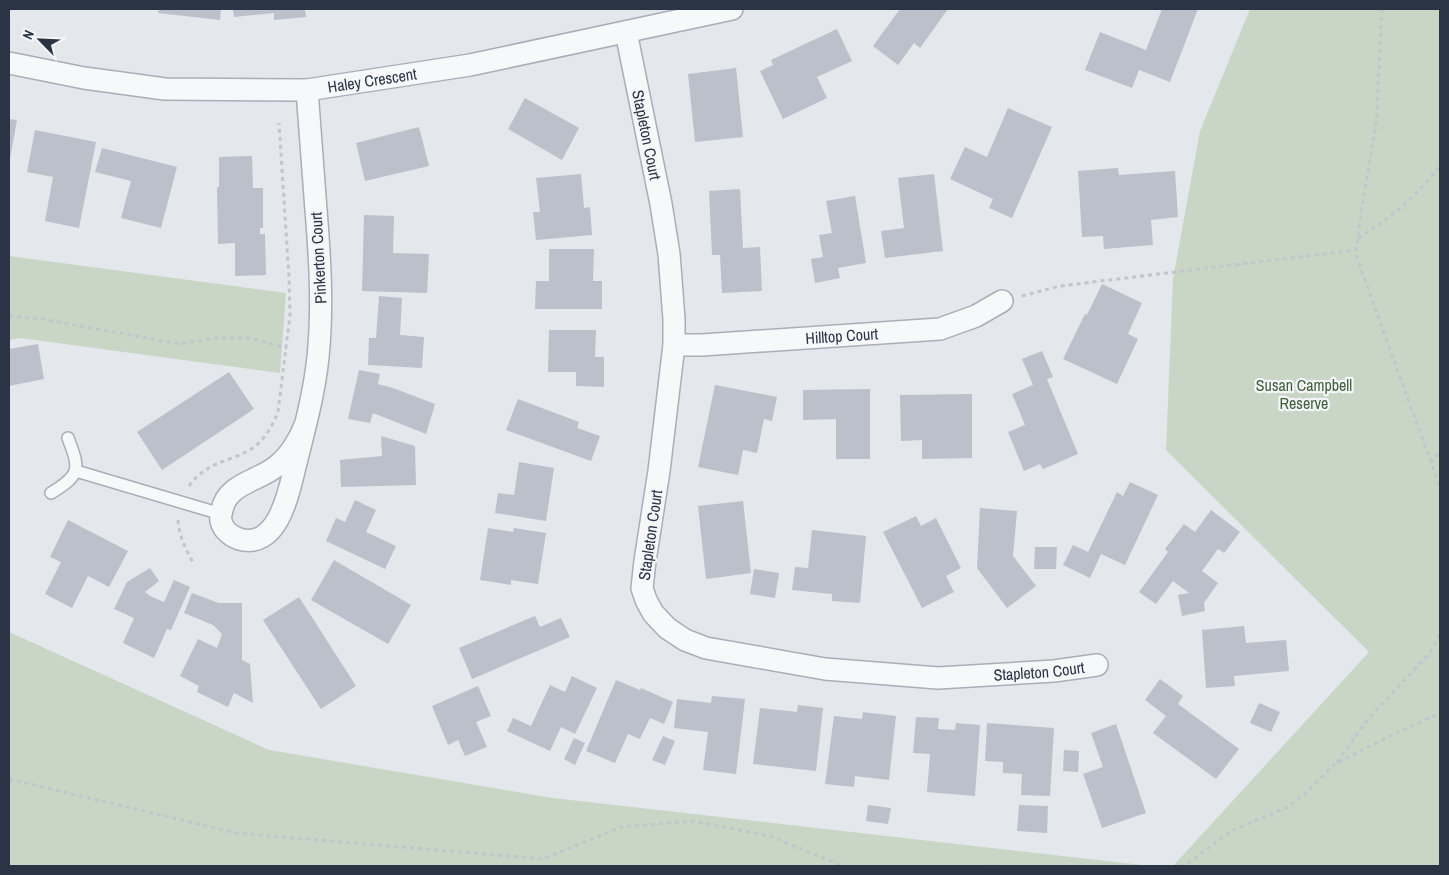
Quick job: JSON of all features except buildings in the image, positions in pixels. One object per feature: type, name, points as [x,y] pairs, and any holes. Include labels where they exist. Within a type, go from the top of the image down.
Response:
[{"type":"street","name":"Haley Crescent","points":[[9,63],[84,78],[165,89],[307,90],[470,65],[732,9]]},
{"type":"street","name":"Stapleton Court","points":[[626,32],[662,204],[669,254],[674,319],[674,346],[659,471],[642,588],[653,613],[667,628],[685,640],[706,648],[825,669],[938,678],[1054,671],[1097,665]]},
{"type":"street","name":"Pinkerton Court","points":[[306,425],[293,448],[277,466],[231,492],[221,514],[221,522],[227,532],[242,540],[249,540],[260,538],[273,528],[283,509],[291,485],[306,425],[318,357],[321,303],[319,246],[307,90]]},
{"type":"street","name":"Hilltop Court","points":[[674,346],[940,329],[976,316],[1002,300]]},
{"type":"lane","points":[[51,493],[70,479],[76,471],[77,463],[68,438]]},
{"type":"lane","points":[[76,471],[221,514]]},
{"type":"path","points":[[1382,9],[1376,125],[1356,258],[1432,463],[1440,490]]},
{"type":"path","points":[[194,564],[184,547],[178,520],[188,486],[197,475],[211,466],[249,450],[259,442],[267,434],[278,412],[290,316],[279,123]]},
{"type":"path","points":[[1358,239],[1400,208],[1426,184],[1440,166]]},
{"type":"path","points":[[1002,300],[1060,286],[1356,250]]},
{"type":"path","points":[[9,316],[180,344],[216,338],[249,338],[287,348]]},
{"type":"path","points":[[1432,463],[1440,452]]},
{"type":"path","points":[[1180,866],[1187,864],[1231,831],[1288,807],[1307,792],[1336,764],[1368,719],[1429,654],[1440,635]]},
{"type":"path","points":[[1336,764],[1440,713]]},
{"type":"path","points":[[9,778],[236,833],[543,859],[621,827],[694,821],[770,836],[842,866]]},
{"type":"path","points":[[985,866],[997,866]]},
{"type":"green space","name":"Susan Campbell Reserve","points":[[1250,9],[1440,9],[1440,866],[1173,866],[1369,652],[1166,450],[1173,279],[1200,131]]},
{"type":"green space","points":[[9,256],[286,293],[280,373],[20,338],[9,340]]},
{"type":"green space","points":[[9,632],[269,750],[553,798],[1151,866],[9,866]]}]
